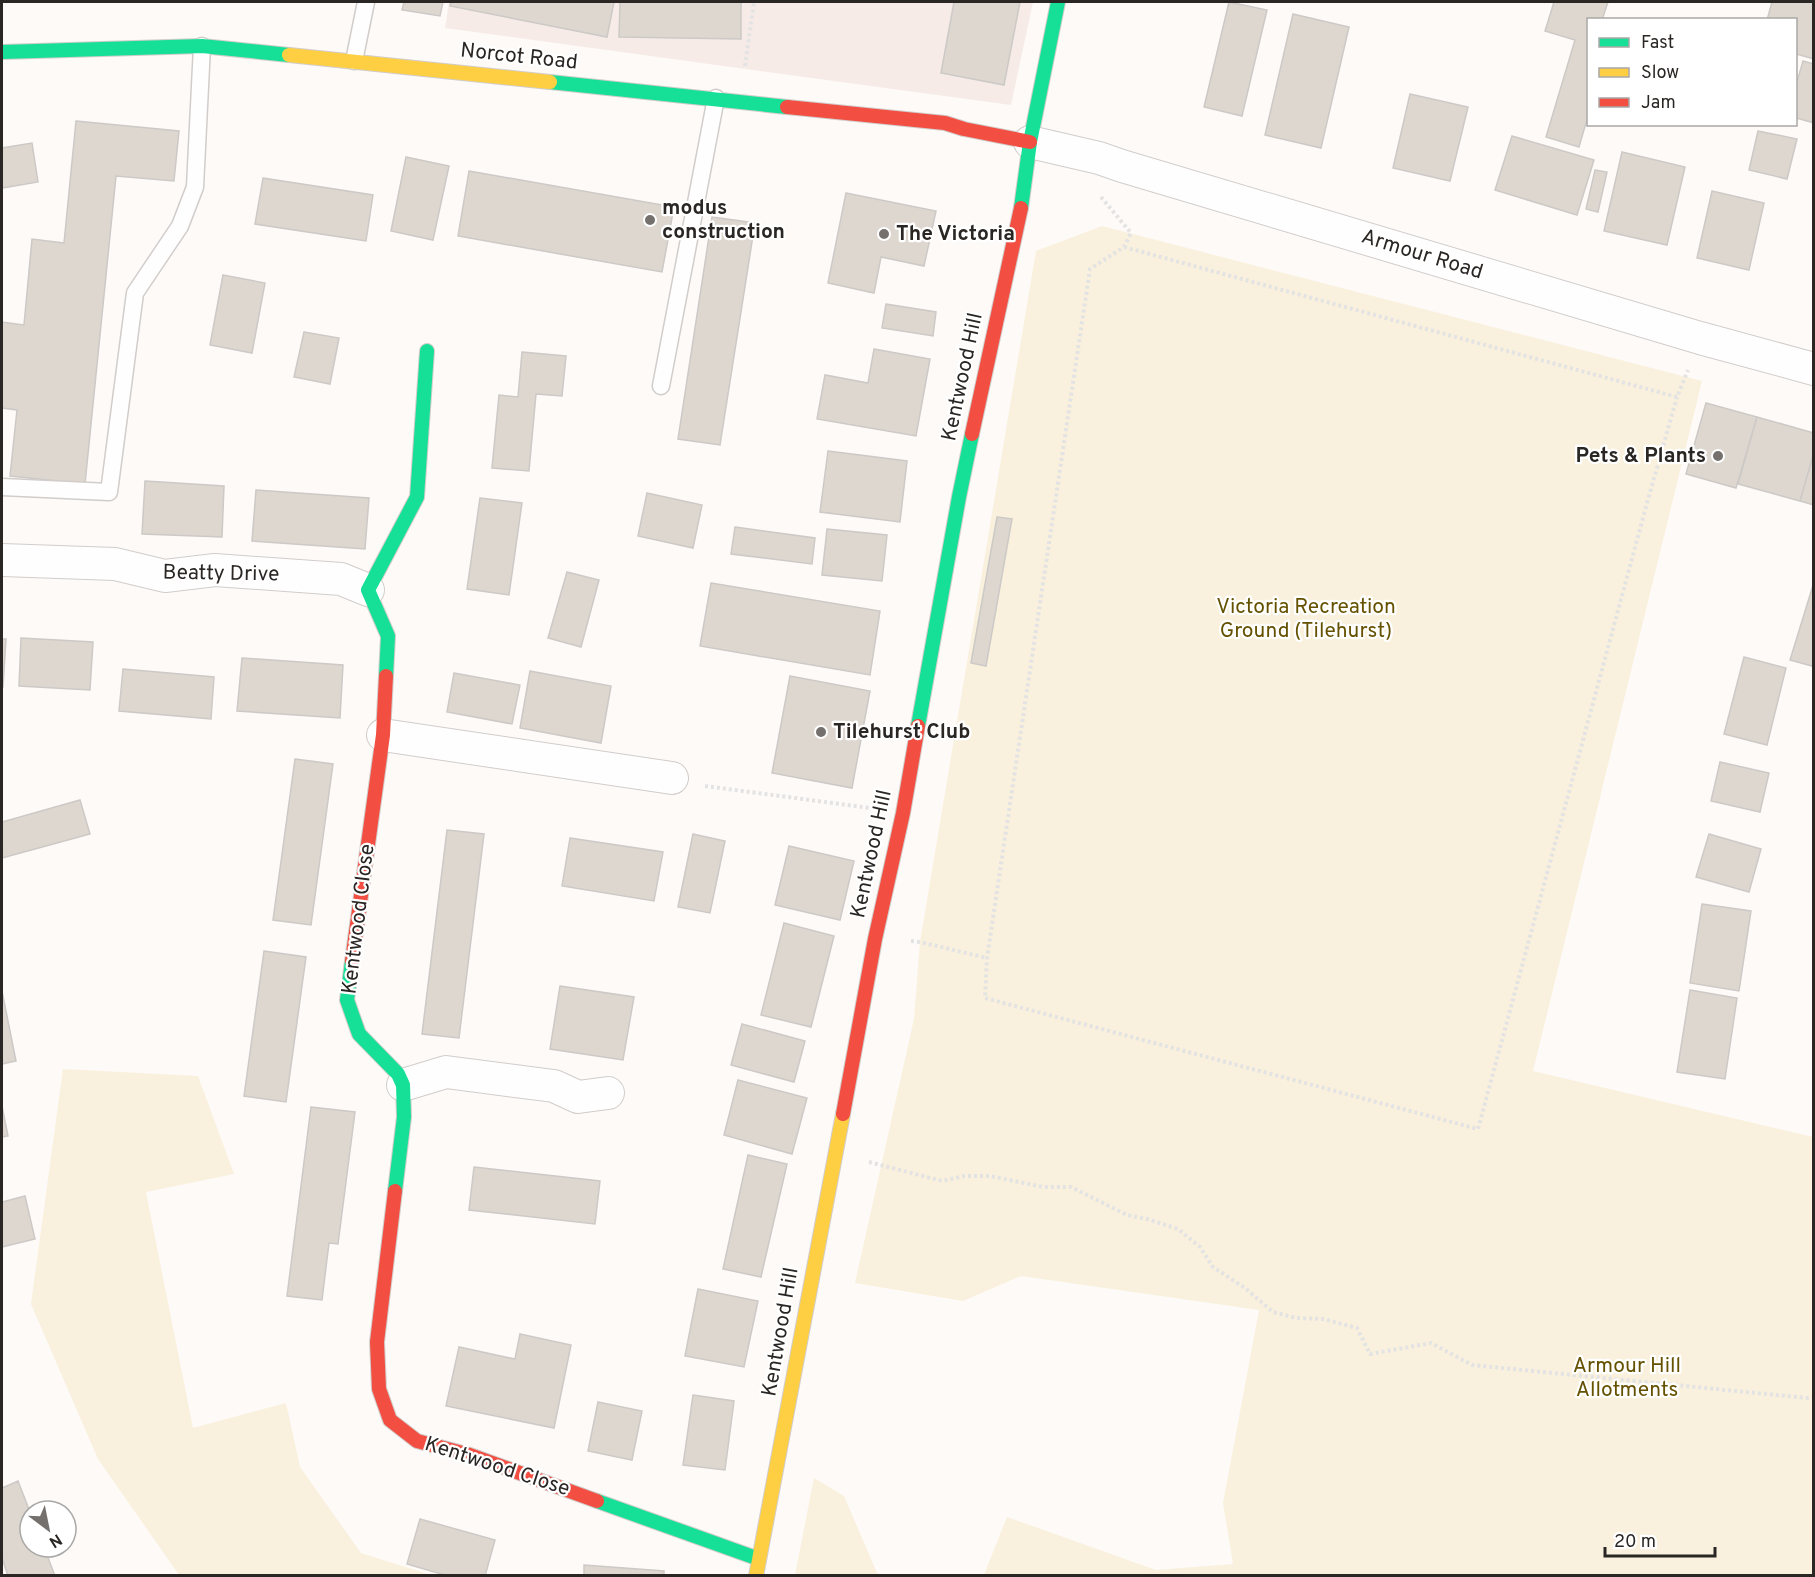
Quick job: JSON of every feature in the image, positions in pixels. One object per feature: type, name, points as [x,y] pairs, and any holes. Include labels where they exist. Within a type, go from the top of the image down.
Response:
[{"type":"street","name":"Kentwood Hill","points":[[756,1575],[875,939],[903,813],[959,497],[1020,213],[1030,141],[1058,2]]},
{"type":"street","name":"Norcot Road","points":[[2,52],[202,46],[945,123],[964,129],[1030,141]]},
{"type":"street","name":"Armour Road","points":[[1030,141],[1099,158],[1700,338],[1812,363]]},
{"type":"street","points":[[368,590],[417,497],[427,351]]},
{"type":"street","name":"Beatty Drive","points":[[2,560],[115,564],[165,576],[215,570],[341,579],[368,590]]},
{"type":"street","name":"Kentwood Close","points":[[368,590],[388,636],[383,735],[347,1000],[359,1034],[398,1074],[403,1085],[404,1117],[377,1342],[379,1389],[390,1420],[417,1441],[470,1455],[759,1559]]},
{"type":"street","points":[[383,735],[672,778]]},
{"type":"street","points":[[403,1085],[446,1072],[554,1086],[578,1097],[608,1093]]},
{"type":"lane","points":[[354,61],[366,2]]},
{"type":"lane","points":[[2,487],[109,492],[135,293],[180,226],[195,187],[202,46]]},
{"type":"lane","points":[[661,386],[716,98]]},
{"type":"path","points":[[741,101],[754,2]]},
{"type":"path","points":[[1097,192],[1131,233],[1124,247],[1090,269],[987,958],[985,998],[1478,1129],[1647,503],[1677,397],[1700,338]]},
{"type":"path","points":[[1124,247],[1677,397]]},
{"type":"path","points":[[672,778],[691,784],[903,813]]},
{"type":"path","points":[[920,942],[987,958]]},
{"type":"path","points":[[835,1154],[942,1181],[964,1176],[990,1176],[1042,1187],[1071,1187],[1126,1215],[1178,1229],[1200,1247],[1213,1267],[1245,1288],[1273,1312],[1296,1318],[1323,1319],[1357,1328],[1370,1354],[1431,1343],[1472,1365],[1814,1397]]},
{"type":"shaded area","points":[[449,2],[1033,2],[1011,105],[445,28]]},
{"type":"green space","name":"Victoria Recreation Ground (Tilehurst)","points":[[1102,226],[1702,381],[1533,1071],[1813,1137],[1813,1575],[984,1575],[1007,1517],[1156,1570],[1233,1564],[1223,1503],[1259,1310],[1021,1276],[963,1301],[855,1283],[914,1019],[920,942],[1036,251]]},
{"type":"green space","points":[[63,1069],[198,1076],[234,1174],[146,1192],[193,1428],[286,1403],[300,1467],[361,1553],[431,1575],[179,1575],[98,1459],[31,1304]]},
{"type":"green space","points":[[814,1478],[844,1496],[877,1573],[881,1575],[795,1575]]},
{"type":"building","points":[[404,2],[443,2],[440,16],[402,10]]},
{"type":"building","points":[[451,2],[614,2],[607,37],[450,6]]},
{"type":"building","points":[[620,2],[741,2],[741,39],[619,37]]},
{"type":"building","points":[[954,2],[1020,2],[1004,85],[941,73]]},
{"type":"building","points":[[1229,2],[1267,10],[1242,116],[1204,107]]},
{"type":"building","points":[[1554,2],[1608,2],[1603,18],[1587,18],[1587,119],[1579,147],[1546,137],[1575,40],[1545,31]]},
{"type":"building","points":[[1772,2],[1814,2],[1814,59],[1797,54],[1797,18],[1768,18]]},
{"type":"building","points":[[1293,14],[1349,27],[1321,148],[1265,135]]},
{"type":"building","points":[[1803,61],[1814,64],[1814,123],[1797,118],[1797,82]]},
{"type":"building","points":[[1410,94],[1468,107],[1450,181],[1393,168]]},
{"type":"building","points":[[76,121],[179,131],[174,181],[116,176],[85,484],[10,476],[17,410],[2,408],[2,322],[24,325],[32,239],[64,243]]},
{"type":"building","points":[[1758,131],[1797,139],[1787,179],[1749,170]]},
{"type":"building","points":[[1512,136],[1594,160],[1577,215],[1495,190]]},
{"type":"building","points":[[32,143],[38,182],[2,188],[2,148]]},
{"type":"building","points":[[1622,152],[1685,167],[1667,245],[1604,231]]},
{"type":"building","points":[[406,157],[449,166],[433,240],[391,231]]},
{"type":"building","points":[[1595,170],[1607,172],[1598,212],[1586,209]]},
{"type":"building","points":[[469,171],[674,207],[662,272],[458,236]]},
{"type":"building","points":[[263,178],[373,195],[366,241],[255,224]]},
{"type":"building","points":[[1712,191],[1764,203],[1749,270],[1697,258]]},
{"type":"building","name":"The Victoria","points":[[846,193],[936,211],[924,266],[881,257],[874,293],[828,283]]},
{"type":"building","points":[[712,217],[755,223],[720,445],[678,439]]},
{"type":"building","points":[[223,275],[265,283],[252,353],[210,345]]},
{"type":"building","points":[[886,304],[936,312],[933,336],[882,328]]},
{"type":"building","points":[[304,332],[339,338],[330,384],[294,377]]},
{"type":"building","points":[[874,349],[930,359],[916,436],[817,419],[825,375],[868,383]]},
{"type":"building","points":[[522,352],[566,356],[562,396],[536,394],[529,471],[492,468],[499,395],[518,397]]},
{"type":"building","name":"Pets & Plants","points":[[1706,403],[1757,417],[1736,488],[1686,474]]},
{"type":"building","points":[[1757,417],[1814,433],[1814,452],[1800,501],[1738,484]]},
{"type":"building","points":[[828,451],[907,461],[900,522],[820,512]]},
{"type":"building","points":[[1814,452],[1814,505],[1800,501]]},
{"type":"building","points":[[145,481],[224,486],[222,537],[142,534]]},
{"type":"building","points":[[256,490],[369,498],[365,549],[252,541]]},
{"type":"building","points":[[647,493],[702,505],[693,548],[638,536]]},
{"type":"building","points":[[480,498],[522,503],[509,595],[467,589]]},
{"type":"building","points":[[997,517],[1012,519],[986,666],[971,663]]},
{"type":"building","points":[[735,527],[815,538],[812,564],[731,554]]},
{"type":"building","points":[[827,529],[887,535],[882,581],[822,575]]},
{"type":"building","points":[[567,572],[599,580],[581,647],[548,638]]},
{"type":"building","points":[[1814,582],[1814,662],[1812,666],[1790,660]]},
{"type":"building","points":[[711,583],[880,611],[870,675],[700,646]]},
{"type":"building","points":[[21,638],[93,642],[90,690],[19,686]]},
{"type":"building","points":[[2,639],[6,639],[3,687],[2,687]]},
{"type":"building","points":[[1744,657],[1786,668],[1767,745],[1724,734]]},
{"type":"building","points":[[242,658],[343,665],[340,718],[237,711]]},
{"type":"building","points":[[123,669],[214,677],[211,719],[119,711]]},
{"type":"building","points":[[530,671],[611,686],[601,743],[520,728]]},
{"type":"building","points":[[454,673],[520,685],[512,724],[447,712]]},
{"type":"building","name":"Tilehurst Club","points":[[790,676],[870,691],[852,788],[772,773]]},
{"type":"building","points":[[295,759],[333,764],[311,925],[273,920]]},
{"type":"building","points":[[1720,762],[1769,773],[1760,812],[1711,801]]},
{"type":"building","points":[[80,800],[90,834],[2,858],[2,822]]},
{"type":"building","points":[[447,830],[484,834],[459,1038],[422,1034]]},
{"type":"building","points":[[693,834],[725,841],[710,913],[678,907]]},
{"type":"building","points":[[1709,834],[1761,849],[1749,892],[1696,877]]},
{"type":"building","points":[[570,838],[663,852],[654,901],[562,886]]},
{"type":"building","points":[[789,846],[854,861],[840,920],[775,905]]},
{"type":"building","points":[[1702,904],[1751,911],[1739,991],[1690,983]]},
{"type":"building","points":[[784,923],[834,936],[811,1027],[761,1015]]},
{"type":"building","points":[[264,951],[306,957],[286,1102],[244,1096]]},
{"type":"building","points":[[560,986],[634,997],[623,1060],[550,1049]]},
{"type":"building","points":[[1690,990],[1737,998],[1725,1079],[1677,1072]]},
{"type":"building","points":[[2,991],[16,1061],[2,1064]]},
{"type":"building","points":[[742,1024],[805,1041],[794,1082],[731,1065]]},
{"type":"building","points":[[738,1080],[807,1098],[792,1154],[724,1135]]},
{"type":"building","points":[[2,1106],[8,1136],[2,1137]]},
{"type":"building","points":[[311,1107],[355,1112],[338,1244],[329,1243],[322,1300],[287,1296]]},
{"type":"building","points":[[748,1155],[787,1164],[761,1277],[723,1269]]},
{"type":"building","points":[[474,1167],[600,1181],[595,1224],[469,1210]]},
{"type":"building","points":[[25,1196],[35,1239],[2,1247],[2,1202]]},
{"type":"building","points":[[698,1289],[758,1301],[744,1367],[685,1356]]},
{"type":"building","points":[[520,1334],[571,1345],[554,1428],[446,1406],[459,1347],[515,1359]]},
{"type":"building","points":[[693,1395],[734,1401],[725,1470],[683,1465]]},
{"type":"building","points":[[598,1402],[642,1411],[632,1460],[588,1451]]},
{"type":"building","points":[[18,1481],[25,1499],[18,1499],[18,1559],[49,1559],[55,1576],[8,1576],[2,1558],[2,1488]]},
{"type":"building","points":[[420,1519],[495,1540],[485,1576],[448,1576],[407,1564]]},
{"type":"building","points":[[584,1565],[664,1571],[664,1576],[584,1576]]},
{"type":"traffic: fast","points":[[1021,208],[1030,142],[1058,2]]},
{"type":"traffic: fast","points":[[2,52],[202,46],[289,55]]},
{"type":"traffic: fast","points":[[550,82],[787,107]]},
{"type":"traffic: fast","points":[[386,676],[388,636],[368,590],[417,497],[427,351]]},
{"type":"traffic: fast","points":[[918,726],[972,434]]},
{"type":"traffic: fast","points":[[352,961],[347,1000],[359,1034],[398,1074],[403,1085],[404,1117],[395,1191]]},
{"type":"traffic: fast","points":[[597,1501],[759,1559]]},
{"type":"traffic: slow","points":[[289,55],[550,82]]},
{"type":"traffic: slow","points":[[756,1576],[843,1114]]},
{"type":"traffic: jam","points":[[787,107],[945,123],[1030,142]]},
{"type":"traffic: jam","points":[[972,434],[1021,208]]},
{"type":"traffic: jam","points":[[352,961],[383,735],[386,676]]},
{"type":"traffic: jam","points":[[843,1114],[918,726]]},
{"type":"traffic: jam","points":[[395,1191],[377,1342],[379,1389],[390,1420],[417,1441],[470,1455],[597,1501]]},
{"type":"place","name":"modus construction","points":[[650,220]]},
{"type":"place","name":"The Victoria","points":[[884,234]]},
{"type":"place","name":"Pets & Plants","points":[[1718,456]]},
{"type":"place","name":"Tilehurst Club","points":[[821,732]]},
{"type":"park label","name":"Armour Hill Allotments","points":[[1627,1378]]}]
